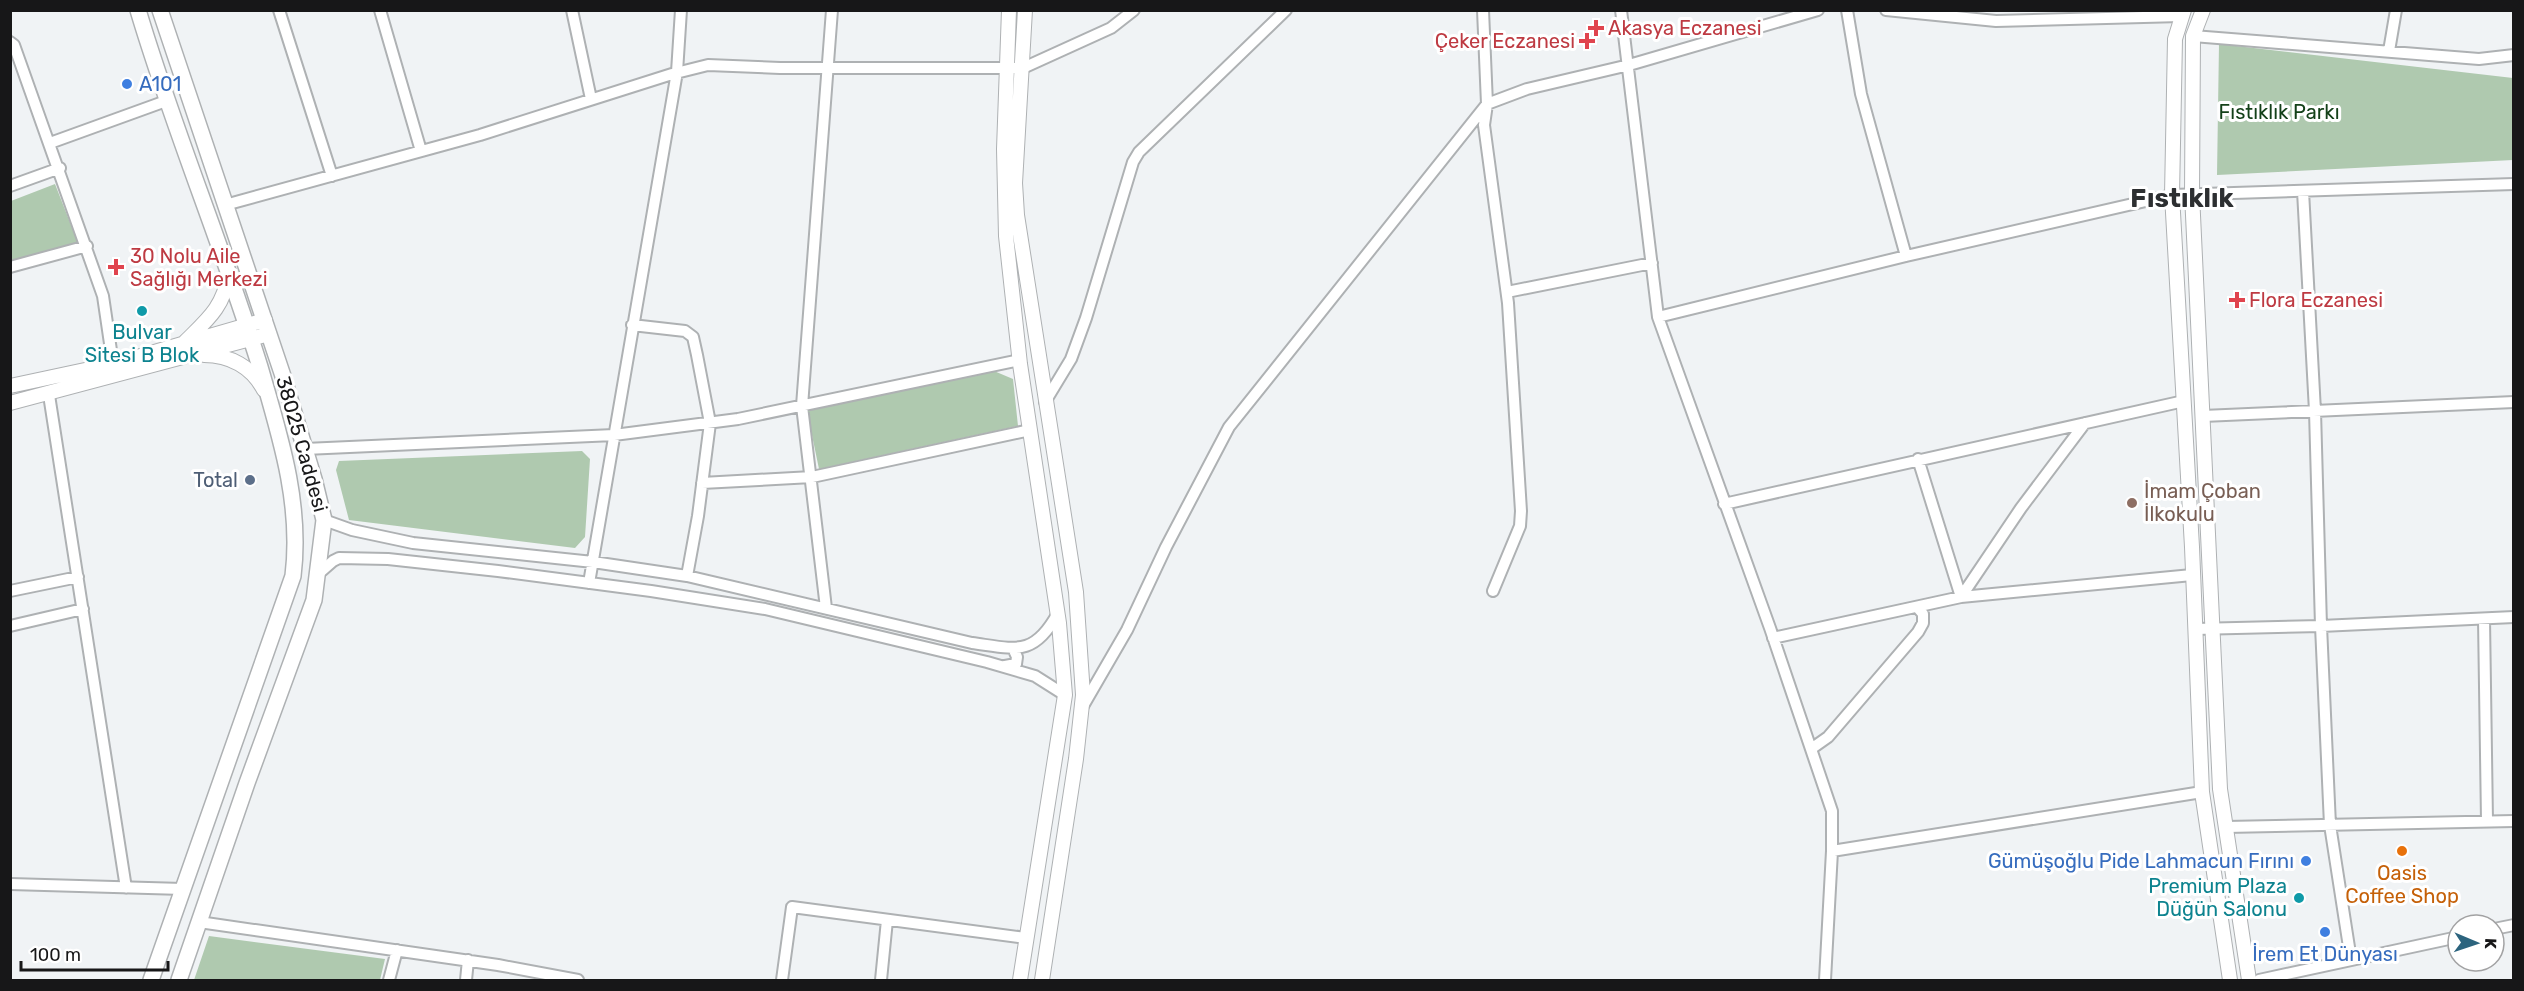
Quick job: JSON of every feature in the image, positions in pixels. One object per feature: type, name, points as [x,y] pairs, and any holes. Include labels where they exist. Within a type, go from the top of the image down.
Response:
[{"type":"main road","name":"38025 Caddesi","points":[[138,10],[166,101],[208,210],[249,332],[283,444],[293,503],[297,545],[293,576],[151,981]]},
{"type":"main road","name":"38025 Caddesi","points":[[160,10],[267,327],[305,449],[324,520],[314,600],[179,981]]},
{"type":"street","points":[[279,10],[332,176]]},
{"type":"street","points":[[380,10],[421,151]]},
{"type":"street","points":[[572,10],[591,99]]},
{"type":"street","points":[[589,583],[677,72],[681,10]]},
{"type":"street","points":[[826,608],[802,406],[832,10]]},
{"type":"street","points":[[1009,10],[1004,206],[1020,360],[1058,613],[1065,695],[1020,981]]},
{"type":"street","points":[[1025,10],[1015,183],[1017,215],[1076,592],[1082,672],[1082,708],[1042,981]]},
{"type":"street","points":[[225,204],[421,151],[677,72],[708,65],[828,68],[1023,68],[1111,28],[1134,10]]},
{"type":"street","points":[[1046,402],[1071,359],[1086,318],[1133,162],[1139,152],[1286,10]]},
{"type":"street","points":[[1483,10],[1487,104],[1484,125],[1507,292],[1521,511],[1520,526],[1493,591]]},
{"type":"street","points":[[1621,10],[1658,316],[1832,811],[1833,851],[1825,981]]},
{"type":"street","points":[[1082,708],[1127,630],[1166,547],[1229,427],[1487,104],[1527,89],[1629,65],[1818,10]]},
{"type":"street","points":[[1847,10],[1861,94],[1906,256]]},
{"type":"street","points":[[1886,10],[1996,16],[2182,13],[2175,39],[2172,195],[2202,792],[2230,981]]},
{"type":"street","points":[[2203,10],[2193,36],[2193,194],[2220,789],[2249,981]]},
{"type":"street","points":[[2389,51],[2396,10]]},
{"type":"street","points":[[2193,36],[2479,59],[2514,55]]},
{"type":"street","points":[[10,42],[15,45],[104,296],[113,364]]},
{"type":"street","points":[[50,143],[166,101]]},
{"type":"street","points":[[10,186],[60,168]]},
{"type":"street","points":[[1658,316],[2172,195],[2514,184]]},
{"type":"street","points":[[2303,191],[2315,411],[2330,825],[2351,960]]},
{"type":"street","points":[[10,267],[87,246]]},
{"type":"street","points":[[1507,292],[1652,263]]},
{"type":"street","points":[[185,349],[226,294],[229,274]]},
{"type":"street","points":[[632,325],[675,329],[685,331],[693,337],[710,423],[687,576]]},
{"type":"street","points":[[10,386],[185,349],[267,327]]},
{"type":"street","points":[[10,403],[49,394],[185,349],[228,359],[248,368],[257,376],[269,399]]},
{"type":"street","points":[[305,449],[614,435],[710,423],[1020,360]]},
{"type":"street","points":[[49,394],[126,888]]},
{"type":"street","points":[[1724,504],[2184,401]]},
{"type":"street","points":[[2203,416],[2514,402]]},
{"type":"street","points":[[1961,597],[2021,508],[2085,423]]},
{"type":"street","points":[[702,483],[812,477],[1030,430]]},
{"type":"street","points":[[1918,459],[1961,597]]},
{"type":"street","points":[[324,520],[352,530],[413,543],[592,561],[687,576],[972,643],[1013,648],[1032,645],[1045,634],[1058,613]]},
{"type":"street","points":[[317,576],[333,561],[347,558],[388,559],[589,583],[765,609],[1001,666],[1035,676],[1065,695]]},
{"type":"street","points":[[1773,638],[1961,597],[2192,575]]},
{"type":"street","points":[[10,591],[78,578]]},
{"type":"street","points":[[1811,749],[1828,737],[1918,632],[1923,623],[1923,614],[1917,607]]},
{"type":"street","points":[[10,626],[83,609]]},
{"type":"street","points":[[2195,629],[2514,617]]},
{"type":"street","points":[[2484,619],[2487,821]]},
{"type":"street","points":[[1001,666],[1016,664],[1017,657],[1013,648]]},
{"type":"street","points":[[1833,851],[2202,792]]},
{"type":"street","points":[[2226,827],[2514,820]]},
{"type":"street","points":[[10,884],[183,889]]},
{"type":"street","points":[[782,981],[792,907],[1026,938]]},
{"type":"street","points":[[881,981],[887,920]]},
{"type":"street","points":[[199,922],[468,960],[578,981]]},
{"type":"street","points":[[2259,981],[2446,940]]},
{"type":"street","points":[[389,981],[397,950]]},
{"type":"street","points":[[466,981],[468,960]]},
{"type":"green space","name":"Fıstıklık Parkı","points":[[2219,44],[2513,78],[2513,160],[2217,175]]},
{"type":"green space","points":[[55,184],[78,243],[11,261],[11,201]]},
{"type":"green space","points":[[994,371],[1013,379],[1018,426],[819,469],[807,411]]},
{"type":"green space","points":[[582,451],[590,459],[585,537],[575,548],[349,520],[336,470],[339,461]]},
{"type":"green space","points":[[209,936],[385,959],[380,980],[194,980]]},
{"type":"place","name":"Akasya Eczanesi","points":[[1596,28]]},
{"type":"place","name":"Çeker Eczanesi","points":[[1587,41]]},
{"type":"place","name":"A101","points":[[127,84]]},
{"type":"place","name":"30 Nolu Aile Sağlığı Merkezi","points":[[116,267]]},
{"type":"place","name":"Flora Eczanesi","points":[[2237,300]]},
{"type":"place","name":"Bulvar Sitesi B Blok","points":[[142,311]]},
{"type":"place","name":"Total","points":[[250,480]]},
{"type":"place","name":"İmam Çoban İlkokulu","points":[[2132,503]]},
{"type":"place","name":"Oasis Coffee Shop","points":[[2402,851]]},
{"type":"place","name":"Gümüşoğlu Pide Lahmacun Fırını","points":[[2306,861]]},
{"type":"place","name":"Premium Plaza Düğün Salonu","points":[[2299,898]]},
{"type":"place","name":"İrem Et Dünyası","points":[[2325,932]]},
{"type":"district","name":"Fıstıklık","points":[[2182,198]]}]
